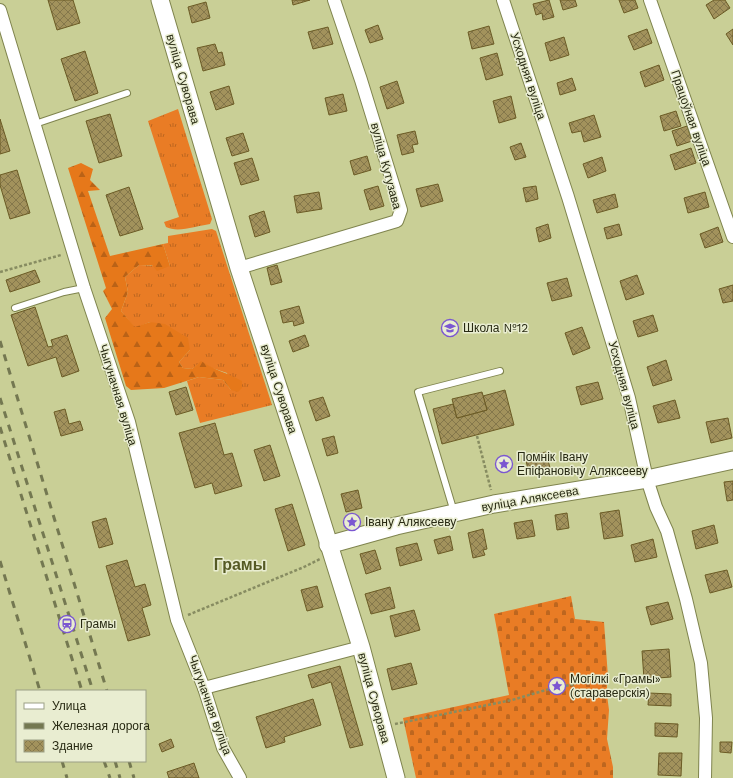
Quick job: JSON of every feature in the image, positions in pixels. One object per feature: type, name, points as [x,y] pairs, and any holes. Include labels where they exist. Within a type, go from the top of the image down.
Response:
[{"type":"street","name":"вуліца Суворава","points":[[160,0],[238,268],[312,490],[361,647],[381,728],[396,778]]},
{"type":"street","name":"вуліца Кутузава","points":[[238,268],[397,221],[401,210],[361,80],[334,0]]},
{"type":"street","name":"Усходняя вуліца","points":[[503,0],[568,197],[629,398],[647,479],[669,539],[686,598],[701,663],[706,718],[705,778]]},
{"type":"street","name":"Працоўная вуліца","points":[[650,0],[733,236]]},
{"type":"street","name":"Чыгуначная вуліца","points":[[0,10],[84,288],[129,422],[177,620],[204,688],[223,748],[240,778]]},
{"type":"street","name":"вуліца Аляксеева","points":[[330,549],[396,526],[494,504],[647,479],[733,460]]},
{"type":"street","points":[[204,688],[361,647]]},
{"type":"lane","points":[[35,124],[127,93]]},
{"type":"lane","points":[[15,308],[64,292],[84,288]]},
{"type":"lane","points":[[454,513],[418,392],[500,371]]},
{"type":"path","points":[[0,272],[31,262],[73,252]]},
{"type":"path","points":[[477,436],[494,504]]},
{"type":"path","points":[[177,620],[304,568],[330,549]]},
{"type":"path","points":[[381,728],[512,700],[553,688],[576,684]]},
{"type":"green space","points":[[178,109],[212,219],[210,224],[171,229],[166,227],[164,222],[179,217],[148,121]]},
{"type":"green space","points":[[81,163],[93,169],[90,180],[100,190],[88,191],[110,256],[163,244],[170,266],[157,271],[152,265],[139,265],[125,277],[128,292],[121,311],[135,327],[150,322],[165,324],[188,338],[190,350],[179,362],[183,368],[192,369],[201,361],[242,381],[242,388],[238,392],[231,390],[223,380],[199,377],[164,388],[131,390],[126,386],[105,318],[112,309],[103,291],[106,288],[68,168]]},
{"type":"green space","points":[[212,229],[216,231],[272,405],[200,423],[187,381],[199,377],[223,380],[231,390],[227,373],[212,368],[201,362],[192,369],[183,368],[179,362],[190,350],[150,322],[135,328],[121,311],[128,292],[125,277],[139,265],[170,266],[163,244],[168,243],[168,236]]},
{"type":"green space","name":"Могілкі «Грамы» (стараверскія)","points":[[571,596],[575,619],[604,622],[609,710],[607,739],[613,767],[613,778],[416,778],[403,718],[509,695],[494,614]]},
{"type":"building","points":[[48,0],[73,0],[80,23],[57,30]]},
{"type":"building","points":[[292,0],[310,0],[293,5]]},
{"type":"building","points":[[549,0],[554,17],[543,20],[542,13],[536,15],[533,4]]},
{"type":"building","points":[[560,0],[575,0],[577,6],[563,10]]},
{"type":"building","points":[[619,0],[635,0],[638,8],[624,13]]},
{"type":"building","points":[[714,0],[725,0],[730,8],[714,19],[706,5]]},
{"type":"building","points":[[206,2],[210,18],[192,23],[188,7]]},
{"type":"building","points":[[378,25],[383,39],[370,43],[365,30]]},
{"type":"building","points":[[489,26],[494,44],[472,49],[468,32]]},
{"type":"building","points":[[328,27],[333,44],[313,49],[308,32]]},
{"type":"building","points":[[647,29],[652,43],[634,50],[628,36]]},
{"type":"building","points":[[733,29],[733,45],[726,34]]},
{"type":"building","points":[[564,37],[569,55],[550,61],[545,43]]},
{"type":"building","points":[[215,44],[218,53],[222,52],[225,65],[203,71],[197,48]]},
{"type":"building","points":[[85,51],[98,93],[75,101],[61,59]]},
{"type":"building","points":[[497,53],[503,75],[486,80],[480,58]]},
{"type":"building","points":[[659,65],[664,80],[645,87],[640,72]]},
{"type":"building","points":[[572,78],[576,90],[560,95],[557,83]]},
{"type":"building","points":[[397,81],[404,103],[387,109],[380,87]]},
{"type":"building","points":[[229,86],[234,104],[216,110],[210,92]]},
{"type":"building","points":[[343,94],[347,111],[329,115],[325,98]]},
{"type":"building","points":[[511,96],[516,118],[499,123],[493,101]]},
{"type":"building","points":[[676,111],[681,126],[664,131],[660,116]]},
{"type":"building","points":[[110,114],[122,156],[99,163],[86,121]]},
{"type":"building","points":[[594,115],[601,137],[584,142],[581,131],[572,133],[569,123]]},
{"type":"building","points":[[0,119],[10,151],[0,154]]},
{"type":"building","points":[[687,126],[692,141],[677,146],[672,131]]},
{"type":"building","points":[[415,131],[418,144],[412,145],[414,152],[402,155],[397,135]]},
{"type":"building","points":[[243,133],[249,151],[232,156],[226,138]]},
{"type":"building","points":[[521,143],[526,157],[515,160],[510,147]]},
{"type":"building","points":[[691,148],[696,163],[675,170],[670,155]]},
{"type":"building","points":[[367,156],[371,170],[354,175],[350,161]]},
{"type":"building","points":[[602,157],[606,171],[588,178],[583,164]]},
{"type":"building","points":[[252,158],[259,180],[241,185],[234,163]]},
{"type":"building","points":[[17,170],[30,213],[10,219],[0,185],[0,175]]},
{"type":"building","points":[[438,184],[443,201],[421,207],[416,189]]},
{"type":"building","points":[[378,186],[384,206],[370,210],[364,190]]},
{"type":"building","points":[[536,186],[538,199],[526,202],[523,188]]},
{"type":"building","points":[[129,187],[143,229],[120,236],[106,195]]},
{"type":"building","points":[[319,192],[322,209],[297,213],[294,196]]},
{"type":"building","points":[[705,192],[709,207],[688,213],[684,198]]},
{"type":"building","points":[[615,194],[618,207],[597,213],[593,200]]},
{"type":"building","points":[[264,211],[270,232],[255,237],[249,216]]},
{"type":"building","points":[[548,224],[551,238],[539,242],[536,228]]},
{"type":"building","points":[[619,224],[622,235],[607,239],[604,228]]},
{"type":"building","points":[[718,227],[723,242],[705,248],[700,234]]},
{"type":"building","points":[[277,265],[282,282],[271,285],[267,268]]},
{"type":"building","points":[[35,270],[40,282],[10,292],[6,280]]},
{"type":"building","points":[[637,275],[644,294],[626,300],[620,281]]},
{"type":"building","points":[[567,278],[572,296],[552,301],[547,283]]},
{"type":"building","points":[[733,285],[733,301],[723,303],[719,289]]},
{"type":"building","points":[[299,306],[304,323],[294,326],[293,321],[283,323],[280,311]]},
{"type":"building","points":[[35,307],[48,347],[53,346],[51,340],[67,335],[79,371],[62,377],[56,357],[28,366],[11,315]]},
{"type":"building","points":[[653,315],[658,331],[638,337],[633,321]]},
{"type":"building","points":[[582,327],[590,348],[573,355],[565,333]]},
{"type":"building","points":[[305,335],[309,346],[293,352],[289,341]]},
{"type":"building","points":[[666,360],[672,380],[653,386],[647,367]]},
{"type":"building","points":[[598,382],[603,399],[581,405],[576,387]]},
{"type":"building","points":[[186,387],[193,410],[176,415],[169,392]]},
{"type":"building","points":[[505,390],[514,425],[442,444],[433,409],[453,404],[457,418],[487,410],[483,396]]},
{"type":"building","points":[[482,392],[487,410],[457,418],[452,399]]},
{"type":"building","points":[[323,397],[330,416],[316,421],[309,401]]},
{"type":"building","points":[[675,400],[680,418],[658,423],[653,406]]},
{"type":"building","points":[[65,409],[69,424],[80,421],[83,430],[61,436],[54,412]]},
{"type":"building","points":[[728,418],[732,438],[711,443],[706,422]]},
{"type":"building","points":[[215,423],[224,455],[232,453],[242,486],[215,494],[212,483],[195,488],[179,433]]},
{"type":"building","points":[[334,436],[338,453],[327,456],[322,439]]},
{"type":"building","points":[[270,445],[280,476],[264,481],[254,450]]},
{"type":"building","points":[[546,452],[550,468],[529,473],[525,457]]},
{"type":"building","points":[[733,481],[733,500],[727,501],[724,482]]},
{"type":"building","points":[[358,490],[362,508],[346,512],[341,494]]},
{"type":"building","points":[[292,504],[305,545],[288,551],[275,509]]},
{"type":"building","points":[[619,510],[623,536],[604,539],[600,513]]},
{"type":"building","points":[[567,513],[569,528],[557,530],[555,515]]},
{"type":"building","points":[[106,518],[113,544],[99,548],[92,522]]},
{"type":"building","points":[[532,520],[535,536],[517,539],[514,523]]},
{"type":"building","points":[[714,525],[718,543],[696,549],[692,531]]},
{"type":"building","points":[[483,529],[487,549],[483,550],[485,555],[473,558],[468,533]]},
{"type":"building","points":[[450,536],[453,550],[438,554],[434,540]]},
{"type":"building","points":[[653,539],[657,557],[635,562],[631,545]]},
{"type":"building","points":[[417,543],[422,560],[400,566],[396,548]]},
{"type":"building","points":[[375,550],[381,569],[366,574],[360,554]]},
{"type":"building","name":"Грамы","points":[[127,560],[135,587],[145,584],[151,605],[142,608],[150,635],[128,641],[106,566]]},
{"type":"building","points":[[727,570],[732,587],[710,593],[705,575]]},
{"type":"building","points":[[317,586],[323,607],[307,611],[301,590]]},
{"type":"building","points":[[390,587],[395,608],[371,614],[365,594]]},
{"type":"building","points":[[668,602],[673,619],[651,625],[646,607]]},
{"type":"building","points":[[414,610],[420,630],[395,637],[390,616]]},
{"type":"building","points":[[669,649],[671,677],[644,679],[642,651]]},
{"type":"building","points":[[411,663],[417,684],[392,690],[387,669]]},
{"type":"building","points":[[340,666],[363,745],[350,748],[331,682],[312,688],[308,675]]},
{"type":"building","points":[[649,693],[671,694],[671,706],[648,705]]},
{"type":"building","points":[[313,699],[321,725],[284,737],[285,742],[266,748],[256,717]]},
{"type":"building","points":[[655,723],[678,724],[677,737],[655,736]]},
{"type":"building","points":[[171,739],[174,747],[162,752],[159,744]]},
{"type":"building","points":[[720,742],[732,742],[731,753],[720,752]]},
{"type":"building","points":[[659,753],[682,753],[681,776],[658,775]]},
{"type":"building","points":[[194,763],[199,778],[169,778],[167,772]]},
{"type":"railway","points":[[0,341],[107,690]]},
{"type":"railway","points":[[0,398],[93,690]]},
{"type":"railway","points":[[0,427],[82,690]]},
{"type":"railway","points":[[0,561],[40,690]]},
{"type":"railway","points":[[62,762],[67,778]]},
{"type":"railway","points":[[104,762],[110,778]]},
{"type":"railway","points":[[115,762],[120,778]]},
{"type":"railway","points":[[129,762],[134,778]]},
{"type":"place","name":"Школа №12","points":[[450,328]]},
{"type":"place","name":"Помнік Івану Епіфановічу Аляксееву","points":[[504,464]]},
{"type":"place","name":"Івану Аляксееву","points":[[352,522]]},
{"type":"place","name":"Грамы","points":[[67,624]]},
{"type":"place","name":"Могілкі «Грамы» (стараверскія)","points":[[557,686]]},
{"type":"district","name":"Грамы","points":[[240,564]]}]
